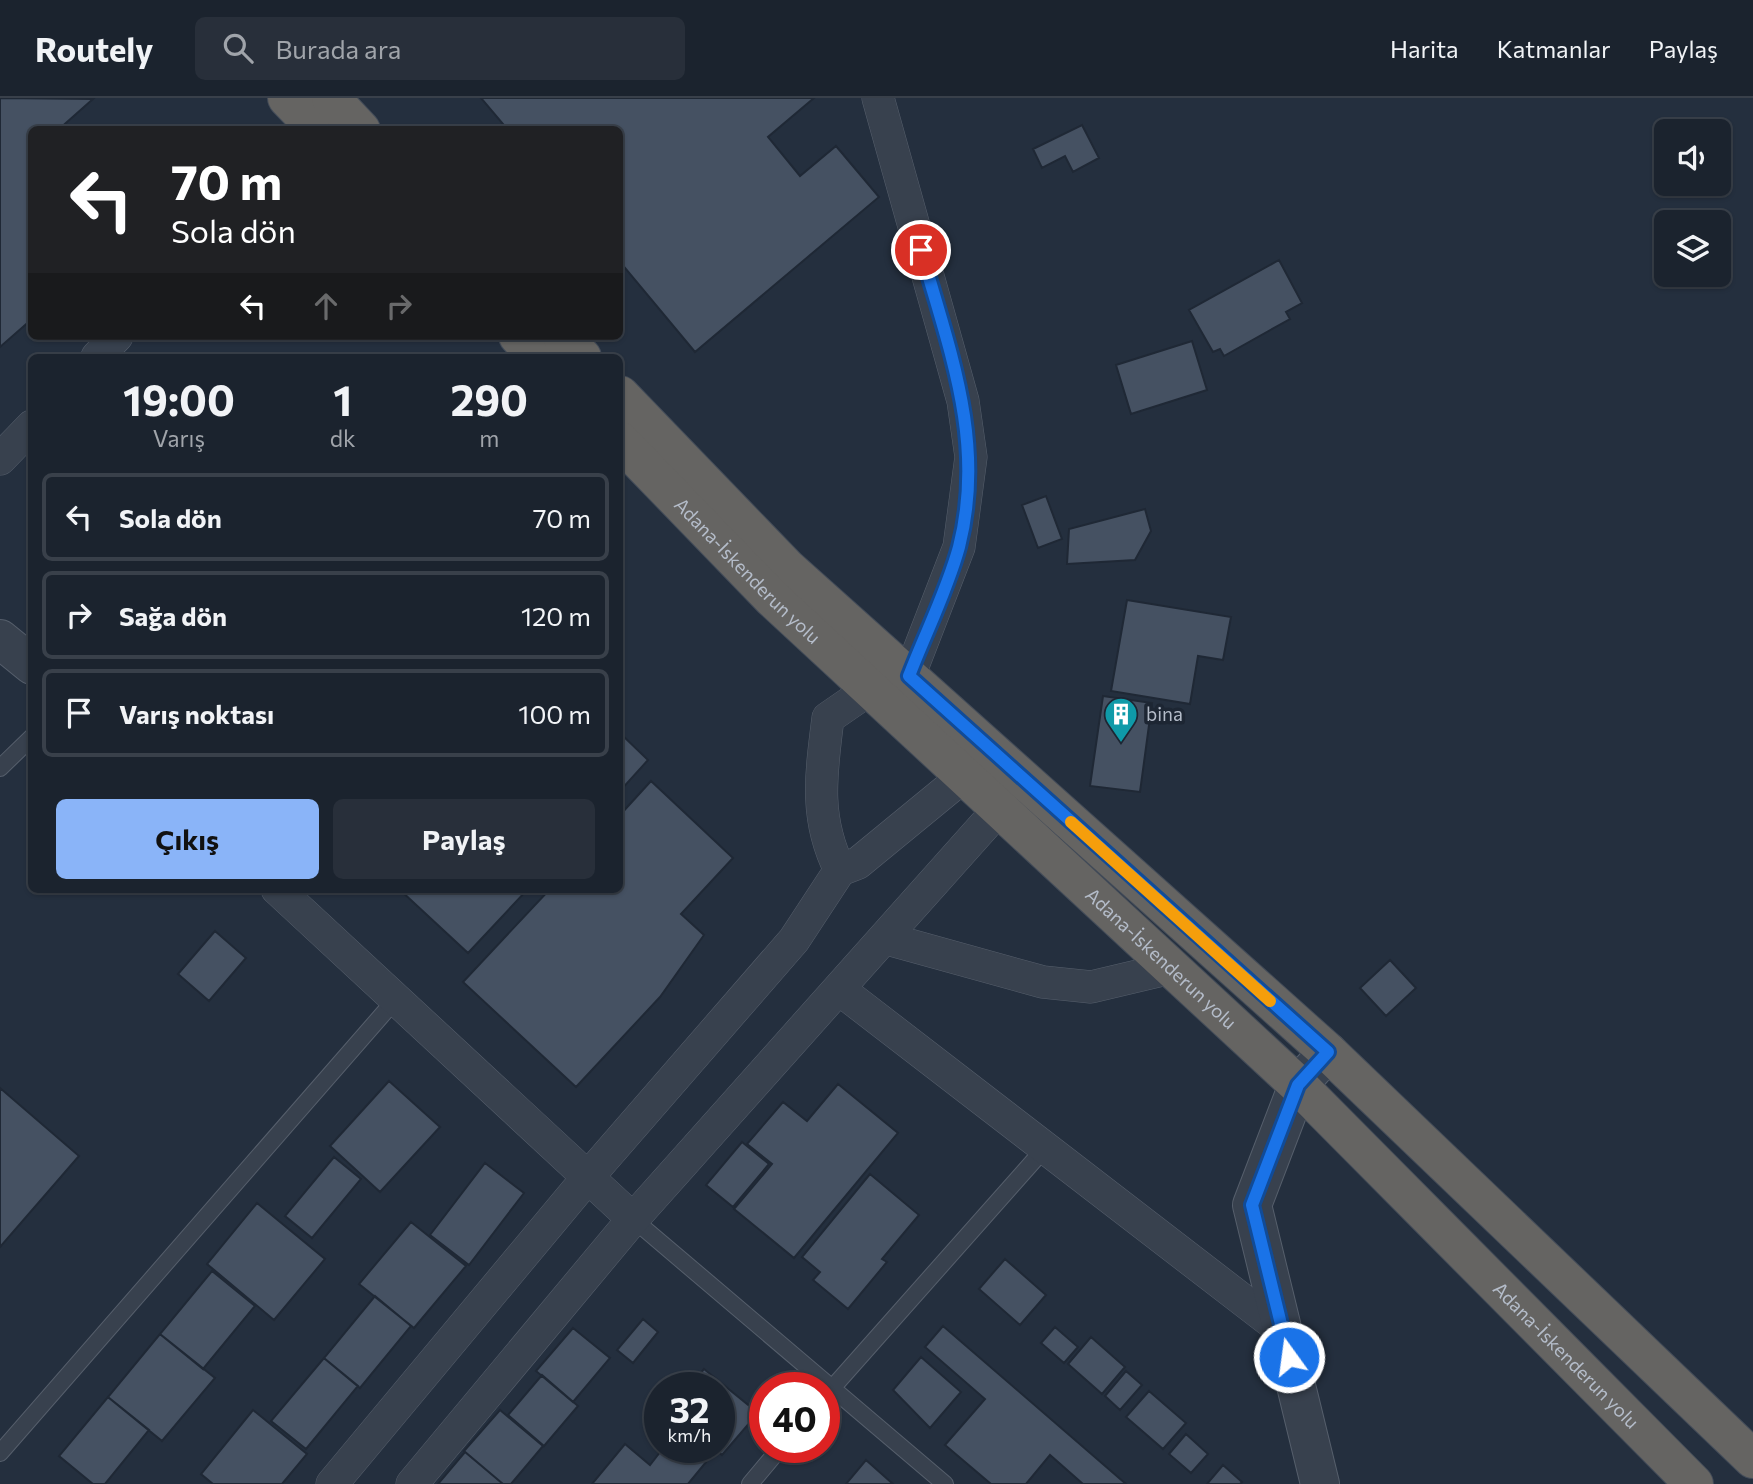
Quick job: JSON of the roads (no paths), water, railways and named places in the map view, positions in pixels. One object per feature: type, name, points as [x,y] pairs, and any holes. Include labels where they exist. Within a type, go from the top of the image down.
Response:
[{"type":"highway","points":[[288,98],[319,121],[342,126]]},
{"type":"highway","points":[[522,340],[535,354]]},
{"type":"highway","points":[[566,340],[579,354]]},
{"type":"highway","points":[[623,398],[787,568],[1328,1052],[1749,1456]]},
{"type":"highway","name":"Adana-İskenderun yolu","points":[[623,444],[772,598],[1298,1085],[1694,1484]]},
{"type":"street","points":[[878,98],[963,401],[971,457],[959,547],[909,676]]},
{"type":"street","points":[[100,354],[113,340]]},
{"type":"street","points":[[0,459],[28,430]]},
{"type":"street","points":[[0,639],[28,662]]},
{"type":"street","points":[[840,870],[827,845],[819,787],[828,718],[870,689]]},
{"type":"street","points":[[332,1484],[588,1177],[794,940],[840,870],[859,863],[964,776]]},
{"type":"street","points":[[412,1484],[634,1219],[999,809]]},
{"type":"street","points":[[281,893],[634,1219]]},
{"type":"street","points":[[884,938],[1043,982],[1091,987],[1171,968]]},
{"type":"street","points":[[839,989],[1283,1331]]},
{"type":"street","points":[[1320,1484],[1252,1205],[1298,1085],[1328,1052]]},
{"type":"lane","points":[[0,768],[28,741]]},
{"type":"lane","points":[[0,1452],[396,999]]},
{"type":"lane","points":[[840,1378],[1045,1147]]},
{"type":"lane","points":[[634,1219],[806,1372]]},
{"type":"lane","points":[[840,1401],[945,1484]]},
{"type":"lane","points":[[750,1484],[768,1463]]},
{"type":"place","name":"bina","points":[[1121,744]]}]
